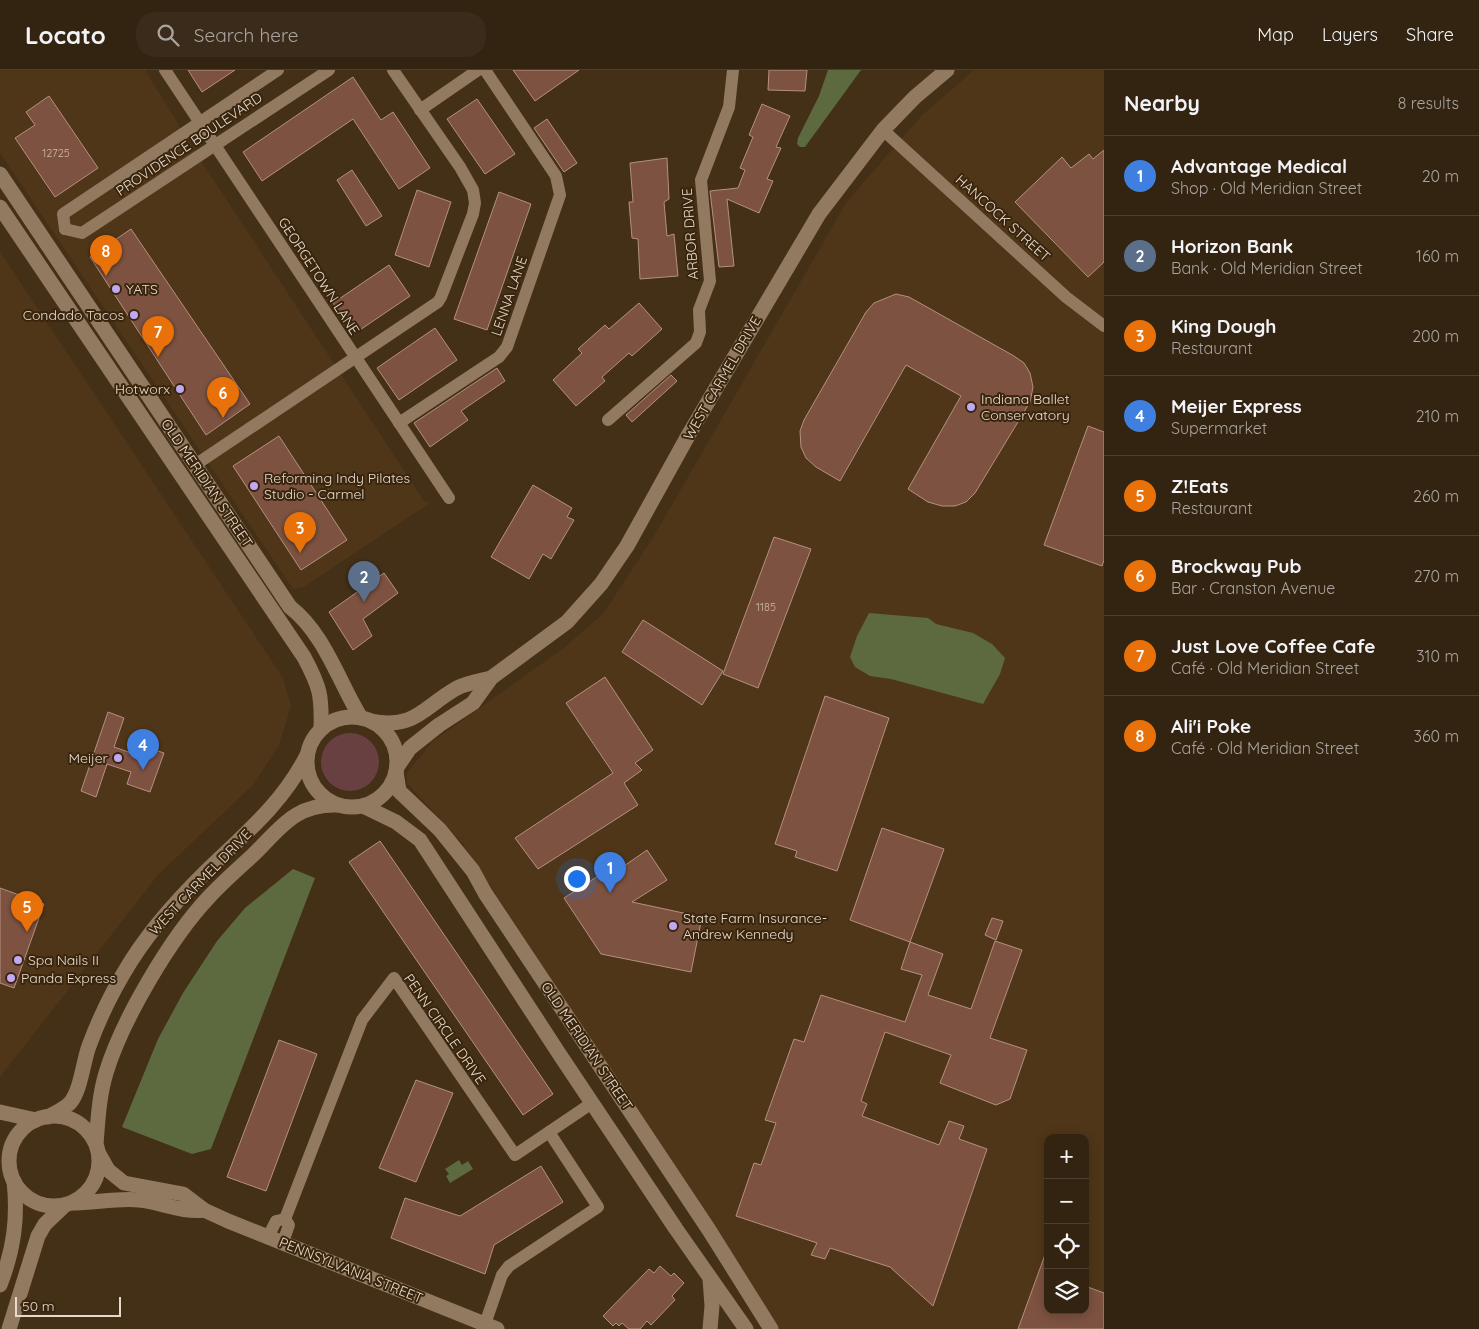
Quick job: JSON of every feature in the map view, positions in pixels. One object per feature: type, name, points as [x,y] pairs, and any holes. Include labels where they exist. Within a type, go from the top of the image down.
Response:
[{"type":"main road","name":"WEST CARMEL DRIVE","points":[[396,769],[410,748],[473,703],[491,678],[567,622],[612,569],[819,214],[883,130],[915,97],[947,70]]},
{"type":"main road","name":"OLD MERIDIAN STREET","points":[[0,174],[290,607],[300,615],[320,644],[366,719]]},
{"type":"main road","name":"OLD MERIDIAN STREET","points":[[0,207],[304,657],[318,683],[322,704],[321,729]]},
{"type":"main road","name":"WEST CARMEL DRIVE","points":[[366,719],[383,723],[402,723],[412,719],[460,687],[491,678]]},
{"type":"main road","points":[[340,718],[366,719],[386,732],[391,740],[397,757],[396,769],[387,789],[380,797],[363,806],[345,807],[337,805],[321,795],[311,781],[306,764],[307,755],[312,741],[321,729],[340,718]]},
{"type":"main road","name":"WEST CARMEL DRIVE","points":[[42,1118],[70,1102],[78,1090],[89,1047],[98,1023],[121,978],[145,940],[200,878],[283,795],[298,775],[307,755]]},
{"type":"main road","name":"OLD MERIDIAN STREET","points":[[396,769],[399,791],[440,830],[473,871],[485,893],[709,1230],[771,1329]]},
{"type":"main road","name":"WEST CARMEL DRIVE","points":[[97,1149],[100,1102],[106,1072],[116,1046],[151,978],[194,915],[222,883],[291,816],[314,807],[337,805]]},
{"type":"main road","name":"OLD MERIDIAN STREET","points":[[363,806],[396,822],[420,840],[592,1104],[746,1329]]},
{"type":"main road","points":[[0,1112],[42,1118],[59,1116],[76,1122],[90,1133],[97,1149],[98,1171],[91,1186],[84,1195],[67,1204],[45,1224],[38,1236],[9,1329]]},
{"type":"main road","points":[[10,1160],[13,1144],[19,1134],[42,1118]]},
{"type":"main road","points":[[0,1140],[10,1160],[16,1206],[15,1238],[0,1285]]},
{"type":"main road","name":"PENNSYLVANIA STREET","points":[[97,1149],[108,1170],[124,1183],[183,1194],[204,1210],[491,1327]]},
{"type":"main road","points":[[14,1181],[24,1194],[38,1203],[48,1206],[67,1204]]},
{"type":"main road","name":"PENNSYLVANIA STREET","points":[[67,1204],[136,1200],[191,1212],[204,1210]]},
{"type":"main road","points":[[710,1277],[712,1306],[710,1329]]},
{"type":"street","name":"GEORGETOWN LANE","points":[[165,70],[449,498]]},
{"type":"street","name":"PROVIDENCE BOULEVARD","points":[[278,70],[63,214],[65,229],[82,234],[201,155],[214,144],[329,70]]},
{"type":"street","points":[[195,465],[438,302],[464,241],[474,204],[473,190],[460,167],[393,70]]},
{"type":"street","points":[[420,110],[478,70]]},
{"type":"street","name":"LENNA LANE","points":[[400,423],[499,357],[507,347],[560,195],[560,186],[556,176],[485,70]]},
{"type":"street","name":"ARBOR DRIVE","points":[[608,420],[696,342],[700,332],[699,310],[710,281],[701,180],[729,107],[733,70]]},
{"type":"street","name":"HANCOCK STREET","points":[[883,130],[1066,297],[1104,326]]},
{"type":"street","points":[[46,242],[65,229]]},
{"type":"street","name":"PENN CIRCLE DRIVE","points":[[276,1240],[276,1221],[285,1219],[362,1020],[394,978],[515,1155],[592,1104]]},
{"type":"street","points":[[491,1327],[502,1275],[509,1266],[598,1207],[549,1132]]},
{"type":"shaded area","points":[[0,70],[145,70],[205,167],[424,501],[430,503],[304,587],[293,589],[0,153]]},
{"type":"shaded area","points":[[828,70],[861,70],[805,147],[800,147],[797,144],[798,138],[819,96]]},
{"type":"shaded area","points":[[974,70],[1104,70],[1104,1329],[779,1329],[463,844],[407,783],[407,773],[432,742],[565,647],[603,614],[654,536],[846,203],[922,115]]},
{"type":"shaded area","points":[[0,252],[283,678],[291,706],[279,745],[253,785],[158,875],[0,1077]]},
{"type":"shaded area","points":[[869,613],[928,618],[936,624],[973,633],[992,644],[1005,658],[1000,674],[983,704],[891,679],[870,676],[855,667],[850,657],[857,636]]},
{"type":"shaded area","points":[[350,733],[366,738],[374,746],[379,762],[374,778],[366,786],[350,791],[334,786],[326,778],[321,762],[326,746],[334,738]]},
{"type":"shaded area","points":[[293,869],[315,878],[211,1149],[192,1154],[122,1127],[158,1039],[183,993],[217,941],[245,908]]},
{"type":"shaded area","points":[[459,1160],[462,1165],[468,1161],[473,1169],[450,1183],[446,1176],[449,1174],[445,1169]]},
{"type":"building","points":[[188,70],[235,70],[202,92]]},
{"type":"building","points":[[513,70],[579,70],[535,101]]},
{"type":"building","points":[[769,70],[807,70],[805,91],[768,90]]},
{"type":"building","points":[[353,77],[381,120],[393,112],[430,168],[399,189],[353,119],[262,181],[243,152]]},
{"type":"building","points":[[49,96],[98,168],[55,197],[15,138],[35,125],[26,112]]},
{"type":"building","points":[[477,99],[515,154],[485,174],[447,119]]},
{"type":"building","points":[[762,104],[790,116],[776,147],[781,148],[767,179],[773,181],[759,213],[727,199],[734,266],[719,267],[710,191],[738,188],[745,170],[740,168],[753,137],[749,135]]},
{"type":"building","points":[[547,119],[577,163],[564,172],[534,128]]},
{"type":"building","points":[[1104,150],[1104,262],[1088,277],[1015,202],[1062,157],[1071,168],[1089,154],[1093,159]]},
{"type":"building","points":[[667,158],[669,199],[664,202],[667,236],[674,234],[678,276],[640,279],[638,239],[632,238],[629,202],[633,202],[630,163]]},
{"type":"building","points":[[352,170],[382,216],[366,226],[337,180]]},
{"type":"building","points":[[417,190],[451,202],[429,267],[395,255]]},
{"type":"building","points":[[499,192],[531,204],[487,330],[454,319]]},
{"type":"building","points":[[131,229],[250,404],[206,435],[90,257]]},
{"type":"building","points":[[389,265],[410,296],[354,334],[333,303]]},
{"type":"building","points":[[896,294],[909,297],[1014,356],[1024,363],[1030,373],[1033,387],[1030,402],[975,493],[966,502],[955,506],[942,506],[928,502],[908,489],[961,396],[906,365],[840,481],[816,467],[806,458],[801,447],[800,431],[804,420],[866,312],[874,303]]},
{"type":"building","points":[[639,303],[662,329],[632,356],[629,353],[602,377],[605,381],[576,406],[553,380],[582,353],[578,349],[605,325],[609,329]]},
{"type":"building","points":[[435,328],[457,360],[399,400],[377,368]]},
{"type":"building","points":[[497,368],[505,381],[461,411],[468,420],[430,447],[414,423]]},
{"type":"building","points":[[671,375],[677,381],[632,422],[626,415]]},
{"type":"building","points":[[1088,426],[1104,432],[1104,560],[1102,566],[1044,545]]},
{"type":"building","points":[[279,436],[347,540],[301,570],[233,466]]},
{"type":"building","points":[[533,485],[572,508],[567,517],[574,520],[551,559],[543,554],[529,579],[491,557]]},
{"type":"building","points":[[774,537],[811,549],[758,688],[723,674]]},
{"type":"building","points":[[384,573],[398,593],[363,619],[372,636],[353,650],[329,612]]},
{"type":"building","points":[[643,620],[723,671],[702,705],[622,652]]},
{"type":"building","points":[[605,677],[653,750],[635,763],[642,770],[624,783],[638,805],[538,869],[515,838],[613,773],[566,703]]},
{"type":"building","points":[[825,696],[889,718],[837,871],[795,857],[797,851],[775,844]]},
{"type":"building","points":[[108,712],[124,718],[114,747],[137,755],[141,745],[164,753],[150,792],[127,784],[131,772],[107,764],[96,797],[81,791]]},
{"type":"building","points":[[882,828],[944,849],[910,942],[850,920]]},
{"type":"building","points":[[380,841],[553,1094],[523,1115],[349,862]]},
{"type":"building","points":[[647,850],[667,880],[632,902],[702,917],[691,972],[601,954],[564,898],[606,871],[611,875]]},
{"type":"building","points":[[0,888],[44,904],[14,988],[0,983]]},
{"type":"building","points":[[992,918],[1003,921],[996,940],[985,935]]},
{"type":"building","points":[[995,941],[1022,950],[990,1038],[1027,1050],[1010,1099],[996,1105],[940,1083],[951,1055],[885,1032],[861,1101],[867,1104],[862,1116],[939,1145],[949,1121],[964,1126],[959,1139],[987,1149],[933,1306],[890,1267],[830,1248],[825,1259],[811,1255],[817,1243],[736,1216],[754,1163],[761,1165],[776,1123],[765,1120],[794,1039],[804,1042],[821,995],[905,1022],[922,975],[901,969],[910,942],[943,954],[928,995],[971,1009]]},
{"type":"building","points":[[279,1040],[317,1054],[266,1191],[227,1177]]},
{"type":"building","points":[[416,1080],[453,1093],[416,1182],[379,1168]]},
{"type":"building","points":[[541,1166],[563,1202],[494,1245],[485,1274],[391,1238],[405,1198],[460,1216]]},
{"type":"building","points":[[1044,1258],[1044,1314],[1089,1314],[1089,1287],[1104,1293],[1104,1329],[1018,1329]]},
{"type":"building","points":[[660,1266],[671,1276],[674,1273],[684,1283],[672,1296],[675,1300],[651,1325],[647,1321],[640,1329],[629,1329],[622,1323],[619,1326],[616,1323],[613,1326],[603,1316],[649,1269],[654,1273]]},
{"type":"place","name":"Ali'i Poke","points":[[106,276]]},
{"type":"place","name":"YATS","points":[[116,289]]},
{"type":"place","name":"Condado Tacos","points":[[134,315]]},
{"type":"place","name":"Just Love Coffee Cafe","points":[[158,357]]},
{"type":"place","name":"Hotworx","points":[[180,389]]},
{"type":"place","name":"Indiana Ballet Conservatory","points":[[971,407]]},
{"type":"place","name":"Brockway Pub","points":[[223,418]]},
{"type":"place","name":"Reforming Indy Pilates Studio - Carmel","points":[[254,486]]},
{"type":"place","name":"King Dough","points":[[300,553]]},
{"type":"place","name":"Horizon Bank","points":[[364,602]]},
{"type":"place","name":"Meijer","points":[[118,758]]},
{"type":"place","name":"Meijer Express","points":[[143,770]]},
{"type":"place","name":"Advantage Medical","points":[[610,893]]},
{"type":"place","name":"State Farm Insurance- Andrew Kennedy","points":[[673,926]]},
{"type":"place","name":"Z!Eats","points":[[27,932]]},
{"type":"place","name":"Spa Nails II","points":[[18,960]]},
{"type":"place","name":"Panda Express","points":[[11,978]]}]
